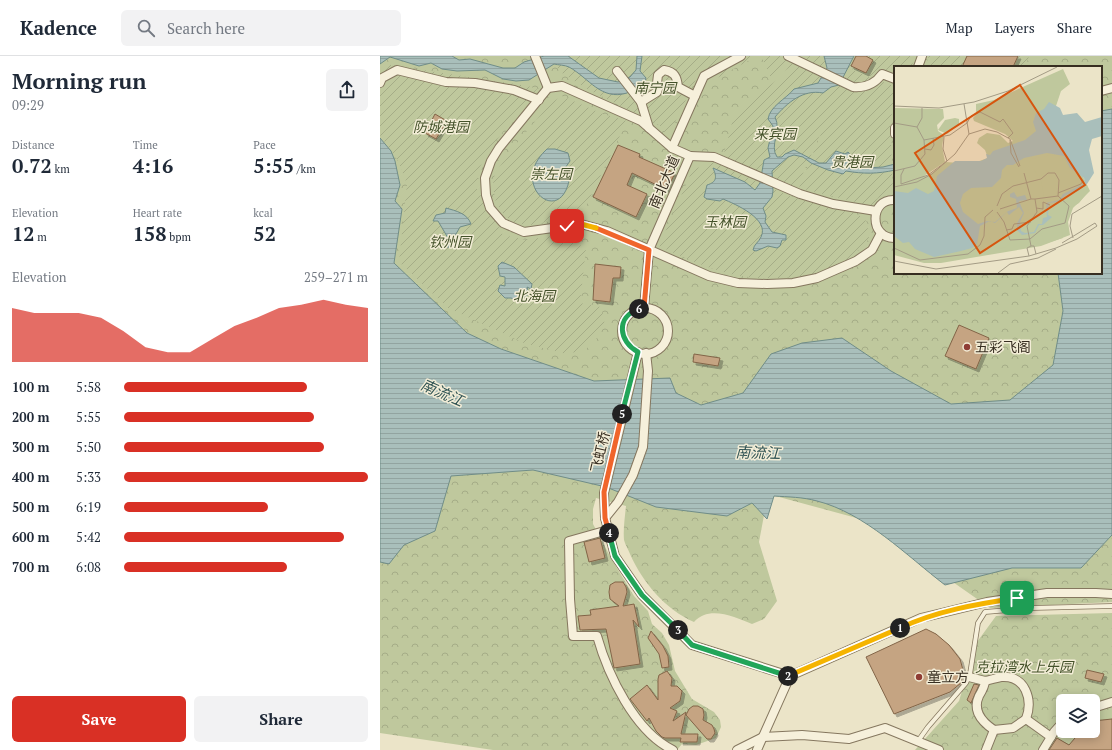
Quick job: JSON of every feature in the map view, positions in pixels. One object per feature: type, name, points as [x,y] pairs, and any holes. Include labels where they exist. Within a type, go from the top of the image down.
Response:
[{"type":"street","name":"南北大道","points":[[644,308],[649,250],[690,156],[672,148],[704,76],[741,56]]},
{"type":"street","points":[[788,56],[853,87],[860,88],[870,85],[882,74],[894,79]]},
{"type":"street","points":[[918,66],[922,56]]},
{"type":"street","points":[[536,57],[548,88]]},
{"type":"street","points":[[380,83],[382,78],[397,70],[446,82],[475,83],[514,90],[539,100]]},
{"type":"street","points":[[641,102],[657,92],[659,86],[657,83],[658,75],[664,70],[671,72],[677,78],[678,87],[695,96]]},
{"type":"street","points":[[617,71],[641,102],[650,129]]},
{"type":"street","points":[[672,148],[640,121],[562,86],[548,88],[499,148],[491,161],[486,178],[486,194],[490,208],[503,223],[524,232],[581,224],[608,231],[709,276],[738,283],[793,282],[818,278],[856,261],[872,250],[881,233]]},
{"type":"street","points":[[1102,91],[1112,88]]},
{"type":"street","points":[[690,156],[714,156],[800,194],[833,204],[876,211]]},
{"type":"street","points":[[894,200],[885,202],[876,211],[875,223],[881,233],[894,238]]},
{"type":"street","points":[[605,518],[618,502],[632,475],[643,447],[648,371],[642,353],[626,343],[622,328],[630,314],[644,308],[658,311],[663,316],[668,330],[664,343],[659,349],[642,353]]},
{"type":"street","name":"飞虹桥","points":[[642,353],[634,371],[604,492],[605,518],[615,556],[642,595],[692,645],[790,676]]},
{"type":"street","points":[[608,530],[569,541],[570,599],[574,636],[597,636],[602,654],[622,696],[637,718],[662,745],[673,750]]},
{"type":"street","points":[[757,750],[790,676],[921,618],[987,602],[1047,593],[1112,594]]},
{"type":"street","points":[[969,677],[985,681],[1000,677],[1008,678],[1021,684],[1027,690],[1029,699],[1029,711],[1026,720],[1014,728],[994,730],[979,717],[977,708],[978,698],[985,681]]},
{"type":"street","points":[[1100,706],[1112,702]]},
{"type":"street","points":[[1026,720],[1051,736]]},
{"type":"street","points":[[737,750],[763,737],[802,735],[849,739],[884,728],[939,750]]},
{"type":"street","points":[[986,750],[994,730]]},
{"type":"street","points":[[1043,750],[1056,730]]},
{"type":"lane","points":[[918,741],[928,726],[966,683],[969,677],[978,623],[985,612],[1032,608],[1112,606]]},
{"type":"green space","points":[[380,56],[1112,56],[1112,602],[990,608],[940,573],[875,523],[768,494],[759,542],[777,601],[764,619],[752,624],[738,618],[714,613],[700,617],[694,622],[683,617],[664,602],[648,585],[635,565],[624,540],[626,506],[596,498],[593,509],[593,524],[612,560],[634,596],[648,611],[652,624],[662,633],[669,645],[675,671],[692,699],[714,712],[720,720],[721,727],[716,738],[696,745],[682,744],[677,750],[493,750],[380,733]]},
{"type":"green space","name":"南宁园","points":[[551,56],[757,56],[717,78],[701,69],[668,136],[659,125],[585,88],[559,71]]},
{"type":"green space","points":[[761,56],[805,56],[772,80]]},
{"type":"green space","points":[[807,56],[822,56],[850,67],[836,99],[850,68],[868,77],[894,86],[894,109],[890,119],[893,192],[878,198],[872,206],[799,188],[827,119],[796,189],[723,157],[735,113]]},
{"type":"green space","points":[[827,56],[916,56],[911,66],[894,66],[894,84],[868,75]]},
{"type":"green space","points":[[929,56],[1029,56],[1025,66],[925,66]]},
{"type":"green space","points":[[390,65],[528,86],[537,89],[498,138],[479,168],[477,189],[503,235],[526,240],[558,235],[586,248],[580,303],[601,307],[605,325],[597,338],[585,350],[566,354],[524,343],[448,308],[399,262],[407,184],[398,161],[380,135],[380,76]]},
{"type":"green space","name":"崇左园","points":[[562,96],[603,114],[627,121],[581,216],[556,219],[535,225],[517,224],[504,215],[496,203],[493,179],[498,169],[520,139],[551,103]]},
{"type":"green space","name":"玉林园","points":[[711,161],[793,197],[859,215],[867,222],[869,239],[850,258],[835,267],[808,275],[774,278],[740,276],[724,272],[693,261],[659,246],[692,171]]},
{"type":"green space","name":"克拉湾水上乐园","points":[[1112,613],[1112,750],[915,750],[959,701],[977,642],[996,616]]},
{"type":"water","points":[[380,56],[452,56],[459,60],[470,59],[503,68],[515,68],[524,62],[544,56],[568,56],[599,78],[618,82],[630,77],[636,70],[637,56],[642,56],[640,71],[646,78],[645,82],[629,92],[618,95],[602,91],[564,65],[554,64],[529,80],[516,81],[503,79],[485,70],[457,71],[442,69],[431,63],[419,66],[390,57],[380,64]]},
{"type":"water","points":[[824,56],[854,56],[839,85],[831,87],[823,93],[809,93],[796,98],[775,117],[777,127],[774,148],[777,157],[782,157],[794,150],[819,163],[826,163],[836,151],[845,154],[848,152],[850,154],[848,164],[850,169],[883,167],[894,164],[894,170],[870,173],[846,171],[843,174],[811,163],[803,157],[794,155],[788,157],[772,171],[772,197],[763,208],[766,216],[765,222],[772,232],[786,235],[786,240],[782,240],[780,246],[777,248],[768,246],[756,251],[753,250],[754,246],[761,237],[762,230],[761,224],[756,218],[743,208],[723,199],[720,201],[707,199],[704,197],[707,185],[715,179],[713,168],[745,182],[755,190],[760,183],[764,160],[770,157],[768,148],[773,126],[768,119],[769,114],[775,106],[794,89],[818,83],[827,68]]},
{"type":"water","name":"南流江","points":[[1112,109],[1112,535],[1081,568],[1012,568],[945,585],[869,525],[835,507],[817,501],[774,496],[767,519],[752,503],[727,516],[656,507],[606,487],[533,470],[451,476],[435,531],[404,545],[389,564],[380,562],[380,138],[391,151],[395,161],[400,185],[395,201],[402,209],[394,263],[467,333],[501,349],[594,381],[670,378],[676,393],[701,405],[743,393],[771,354],[802,343],[842,338],[891,371],[951,404],[1010,400],[1053,365],[1063,311],[1058,274],[1102,274],[1102,111]]},
{"type":"water","points":[[547,149],[555,149],[568,153],[570,161],[563,171],[569,181],[564,194],[556,200],[547,200],[540,195],[534,187],[533,175],[536,162]]},
{"type":"water","points":[[446,208],[464,215],[471,224],[460,227],[448,248],[446,240],[448,238],[438,221],[433,221],[436,215],[445,213]]},
{"type":"water","points":[[502,262],[514,267],[532,284],[531,289],[527,287],[529,294],[524,297],[522,302],[511,298],[505,298],[498,291],[500,285],[505,286],[505,277],[500,276],[498,266]]},
{"type":"building","points":[[856,56],[866,56],[873,60],[866,73],[851,66]]},
{"type":"building","points":[[967,56],[1018,56],[1013,66],[962,66]]},
{"type":"building","points":[[435,114],[447,121],[436,139],[425,133]]},
{"type":"building","points":[[618,145],[640,154],[639,157],[675,173],[667,190],[632,173],[627,185],[647,194],[636,217],[593,197]]},
{"type":"building","points":[[595,264],[621,267],[620,278],[613,278],[610,302],[593,300]]},
{"type":"building","name":"五彩飞阁","points":[[959,325],[989,338],[976,369],[945,356]]},
{"type":"building","points":[[694,354],[720,358],[718,366],[693,362]]},
{"type":"building","points":[[600,538],[605,558],[589,562],[584,542]]},
{"type":"building","points":[[615,582],[623,582],[626,587],[627,592],[623,606],[634,604],[639,627],[633,620],[640,664],[614,668],[606,629],[580,630],[578,616],[591,615],[590,610],[619,606],[610,599],[610,585]]},
{"type":"building","name":"童立方","points":[[926,629],[936,634],[949,645],[960,659],[963,670],[961,683],[950,692],[894,714],[866,657]]},
{"type":"building","points":[[651,631],[663,646],[668,656],[669,667],[662,668],[659,654],[648,638]]},
{"type":"building","points":[[1087,670],[1104,674],[1101,682],[1085,678]]},
{"type":"building","points":[[667,671],[672,678],[671,686],[677,686],[682,691],[680,701],[670,708],[677,711],[673,721],[686,712],[681,734],[698,734],[697,742],[680,742],[681,738],[662,737],[656,731],[649,718],[647,721],[630,699],[647,685],[658,700],[659,675]]},
{"type":"building","points":[[974,684],[979,685],[971,703],[967,700]]},
{"type":"building","points":[[693,706],[698,706],[703,709],[703,720],[712,725],[715,733],[711,739],[707,739],[686,715],[689,709]]},
{"type":"building","points":[[1112,719],[1112,750],[1049,750],[1057,738],[1069,745],[1075,738],[1100,738],[1100,720]]},
{"type":"place","name":"五彩飞阁","points":[[967,347]]},
{"type":"place","name":"童立方","points":[[919,677]]},
{"type":"route","points":[[567,226],[581,224],[608,231],[649,250],[644,308],[636,310],[630,314],[625,320],[622,328],[626,343],[631,349],[638,352],[622,411],[604,492],[605,518],[615,556],[642,595],[692,645],[790,676],[921,618],[987,602],[1017,598]]},
{"type":"park label","name":"防城港园","points":[[441,127]]},
{"type":"park label","name":"来宾园","points":[[775,134]]},
{"type":"park label","name":"贵港园","points":[[852,162]]},
{"type":"park label","name":"钦州园","points":[[450,242]]},
{"type":"park label","name":"北海园","points":[[534,296]]}]
